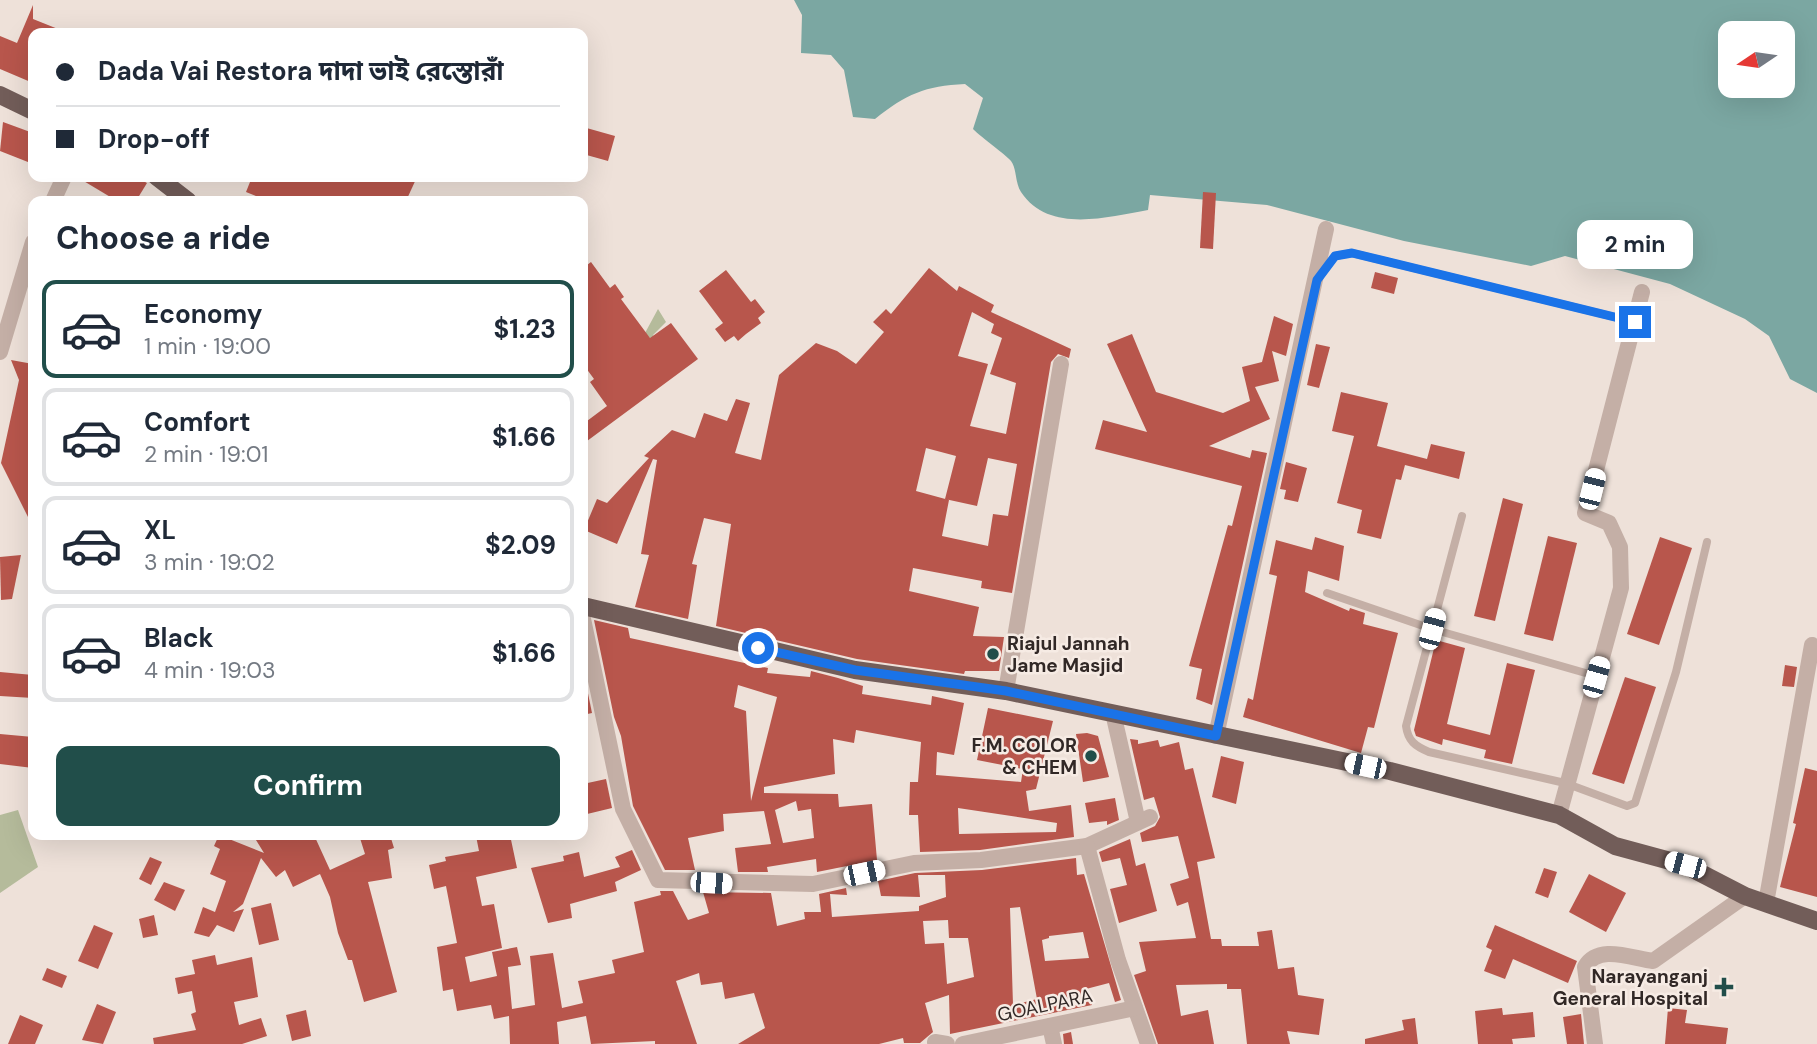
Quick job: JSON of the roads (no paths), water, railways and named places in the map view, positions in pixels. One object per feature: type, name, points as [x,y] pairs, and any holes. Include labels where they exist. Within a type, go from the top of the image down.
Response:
[{"type":"main road","points":[[0,95],[28,109]]},
{"type":"main road","points":[[163,182],[182,196]]},
{"type":"main road","points":[[588,607],[855,670],[1006,691],[1390,771],[1559,815],[1615,846],[1685,865],[1745,896],[1817,921]]},
{"type":"street","points":[[1216,736],[1326,229]]},
{"type":"street","points":[[0,352],[28,259]]},
{"type":"street","points":[[1559,815],[1565,783],[1621,588],[1619,547],[1609,523],[1585,513],[1642,292]]},
{"type":"street","points":[[1006,691],[1061,364]]},
{"type":"street","points":[[588,642],[624,809],[658,880],[813,884],[914,863],[981,860],[1087,846],[1144,819],[1113,713]]},
{"type":"street","points":[[1766,903],[1812,645]]},
{"type":"street","points":[[1087,846],[1101,907],[1149,1044]]},
{"type":"street","points":[[1595,1044],[1585,967],[1590,957],[1601,953],[1653,961],[1745,896]]},
{"type":"street","name":"GOALPARA","points":[[963,1044],[1135,1008]]},
{"type":"street","points":[[1050,1026],[1054,1044]]},
{"type":"lane","points":[[1317,280],[1335,256],[1352,253],[1635,322]]},
{"type":"lane","points":[[1462,516],[1406,726],[1407,736],[1416,747],[1565,783],[1619,804],[1635,803],[1676,672],[1707,542]]},
{"type":"lane","points":[[1327,593],[1432,629],[1596,677]]},
{"type":"water","points":[[794,0],[1817,0],[1817,393],[1790,379],[1769,336],[1745,319],[1670,284],[1565,256],[1531,266],[1404,241],[1267,205],[1150,195],[1148,210],[1080,219],[1047,214],[1033,205],[1021,192],[1011,161],[973,129],[983,98],[965,84],[927,89],[907,97],[875,119],[853,117],[844,70],[831,55],[801,53],[802,15]]},
{"type":"place","name":"Riajul Jannah Jame Masjid","points":[[993,654]]},
{"type":"place","name":"F.M. COLOR & CHEM","points":[[1091,756]]},
{"type":"place","name":"Narayanganj General Hospital","points":[[1724,987]]}]
